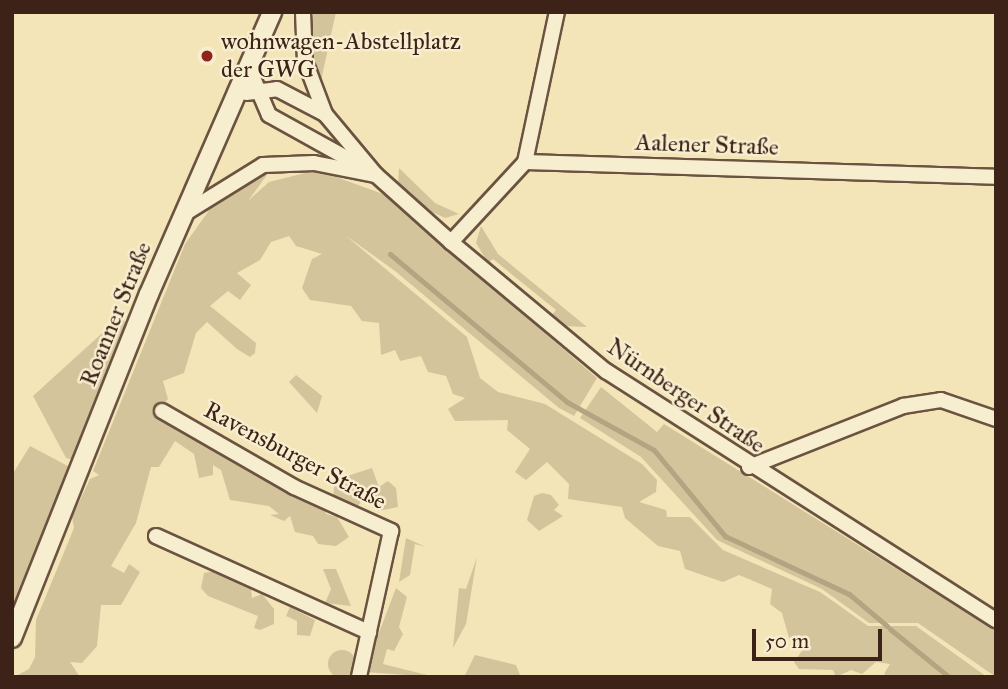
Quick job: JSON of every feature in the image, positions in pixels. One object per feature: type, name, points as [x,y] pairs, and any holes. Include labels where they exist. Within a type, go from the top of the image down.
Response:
[{"type":"street","name":"Roanner Straße","points":[[12,638],[184,214],[272,12]]},
{"type":"street","name":"Nürnberger Straße","points":[[303,12],[305,61],[325,114],[376,175],[451,242],[560,337],[749,467],[996,620]]},
{"type":"street","points":[[451,242],[525,162],[557,12]]},
{"type":"street","name":"Nürnberger Straße","points":[[248,66],[253,91],[269,115],[376,175]]},
{"type":"street","name":"Nürnberger Straße","points":[[234,99],[253,91],[277,89],[325,114]]},
{"type":"street","name":"Aalener Straße","points":[[525,162],[996,177]]},
{"type":"street","points":[[184,214],[263,165],[314,163],[376,175]]},
{"type":"street","points":[[749,467],[903,406],[941,400],[996,419]]},
{"type":"street","name":"Ravensburger Straße","points":[[162,411],[294,487],[391,531],[359,677]]},
{"type":"street","points":[[156,536],[369,632]]},
{"type":"shaded area","points":[[311,12],[336,12],[320,85],[310,43]]},
{"type":"shaded area","points":[[399,168],[435,203],[459,214],[445,218],[430,211],[398,184]]},
{"type":"shaded area","points":[[317,170],[383,194],[597,378],[574,416],[559,408],[395,271],[345,235],[467,337],[480,378],[498,392],[545,404],[642,464],[657,480],[656,492],[639,502],[666,510],[667,517],[690,517],[723,550],[820,592],[868,626],[916,626],[987,677],[890,677],[884,674],[890,664],[876,662],[862,674],[851,670],[836,677],[833,670],[799,669],[794,662],[808,642],[799,635],[789,638],[782,613],[770,604],[772,589],[739,575],[723,582],[685,569],[680,551],[658,546],[625,518],[622,507],[568,499],[569,484],[547,462],[526,480],[515,472],[530,449],[507,430],[508,420],[455,421],[448,409],[465,398],[453,394],[446,376],[428,372],[421,356],[400,361],[395,350],[381,355],[379,323],[362,321],[351,306],[310,300],[302,288],[312,259],[322,254],[296,246],[289,236],[271,242],[260,260],[237,273],[251,285],[240,300],[228,291],[210,306],[256,343],[255,353],[250,357],[237,349],[207,322],[196,333],[184,373],[163,381],[168,399],[154,415],[294,487],[307,502],[325,502],[326,514],[337,517],[349,537],[336,546],[318,544],[313,536],[295,532],[290,516],[284,521],[270,515],[279,514],[269,506],[230,500],[221,470],[213,465],[213,475],[199,478],[194,454],[175,441],[159,467],[151,467],[136,523],[111,566],[124,573],[129,564],[140,572],[121,605],[101,605],[97,646],[82,663],[70,662],[80,677],[14,677],[29,669],[35,657],[36,620],[74,528],[72,517],[90,479],[99,475],[93,471],[185,244],[215,202],[238,184],[269,172],[248,201],[269,182]]},
{"type":"shaded area","points":[[481,226],[498,254],[587,327],[565,326],[552,315],[556,310],[493,259],[488,263],[476,243]]},
{"type":"shaded area","points":[[121,316],[127,326],[73,460],[66,458],[33,396]]},
{"type":"shaded area","points":[[296,375],[322,396],[317,413],[289,382]]},
{"type":"shaded area","points":[[601,387],[657,432],[664,424],[996,631],[996,677],[918,623],[869,623],[822,589],[717,540],[641,457],[580,418]]},
{"type":"shaded area","points":[[30,446],[79,472],[12,638],[12,475]]},
{"type":"shaded area","points":[[372,468],[379,487],[388,481],[396,488],[398,507],[378,511],[363,498],[357,508],[332,505],[335,480]]},
{"type":"shaded area","points":[[542,493],[551,495],[559,505],[554,510],[563,516],[539,531],[527,520],[534,496]]},
{"type":"shaded area","points":[[406,538],[426,547],[415,544],[410,575],[399,582]]},
{"type":"shaded area","points":[[477,557],[466,624],[453,648],[459,588],[466,589]]},
{"type":"shaded area","points":[[323,569],[336,569],[351,606],[325,603],[331,589]]},
{"type":"shaded area","points":[[214,571],[251,589],[252,598],[262,594],[274,609],[274,624],[260,630],[254,628],[258,616],[208,596],[201,588],[204,573]]},
{"type":"shaded area","points":[[396,588],[407,597],[399,627],[403,634],[394,651],[387,649],[383,664],[435,677],[364,672]]},
{"type":"shaded area","points":[[290,607],[315,620],[310,636],[297,635],[297,621],[286,616]]},
{"type":"shaded area","points":[[342,650],[352,654],[356,664],[352,674],[342,678],[332,674],[328,664],[332,654]]},
{"type":"shaded area","points":[[475,655],[516,665],[520,675],[464,677]]},
{"type":"waterway","points":[[390,254],[567,402],[654,450],[725,536],[849,594],[887,626]]},
{"type":"waterway","points":[[890,629],[949,677]]},
{"type":"place","name":"wohnwagen-Abstellplatz der GWG","points":[[207,56]]}]
